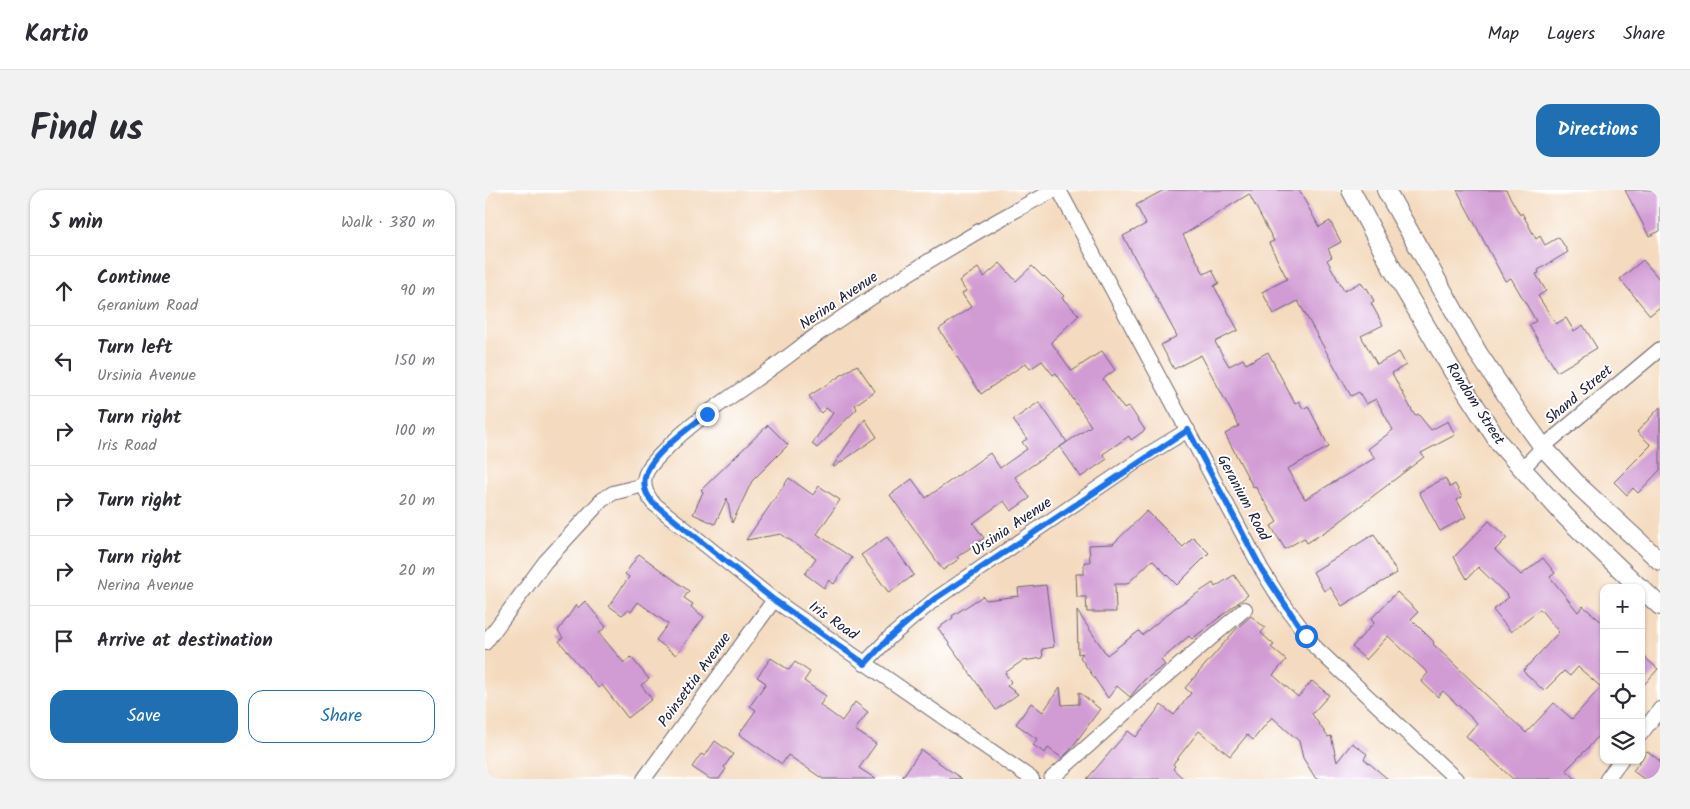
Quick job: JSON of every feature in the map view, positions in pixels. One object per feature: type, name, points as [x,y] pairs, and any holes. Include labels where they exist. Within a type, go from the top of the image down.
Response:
[{"type":"street","name":"Nerina Avenue","points":[[646,491],[646,473],[656,459],[674,440],[707,414],[832,324],[973,234],[1054,190]]},
{"type":"street","name":"Geranium Road","points":[[1059,190],[1262,570],[1306,636],[1332,664],[1456,779]]},
{"type":"street","name":"Rondom Street","points":[[1351,190],[1393,270],[1452,370],[1500,444],[1565,516],[1637,584]]},
{"type":"street","name":"Rondom Street","points":[[1386,190],[1478,353],[1543,447],[1580,487],[1660,561]]},
{"type":"street","name":"Shand Street","points":[[1522,469],[1543,447],[1660,349]]},
{"type":"street","name":"Ursinia Avenue","points":[[865,664],[889,638],[933,600],[1188,430]]},
{"type":"street","name":"Iris Road","points":[[646,491],[653,503],[774,600],[1033,779]]},
{"type":"street","points":[[485,643],[545,562],[602,500],[613,492],[646,491]]},
{"type":"street","name":"Rondom Street","points":[[1645,592],[1660,606]]},
{"type":"street","name":"Poinsettia Avenue","points":[[643,779],[774,600]]},
{"type":"street","points":[[1051,779],[1245,609]]},
{"type":"street","points":[[1645,729],[1660,709]]},
{"type":"street","points":[[1607,779],[1618,764]]},
{"type":"building","points":[[1164,190],[1299,190],[1319,227],[1330,221],[1341,242],[1328,249],[1332,257],[1327,260],[1344,291],[1361,282],[1365,289],[1367,288],[1374,301],[1371,303],[1383,325],[1361,336],[1377,364],[1399,352],[1406,365],[1392,373],[1415,416],[1418,414],[1431,430],[1448,421],[1455,435],[1421,453],[1424,457],[1334,526],[1307,543],[1304,538],[1285,549],[1271,526],[1277,522],[1255,486],[1253,487],[1225,434],[1239,426],[1201,355],[1174,369],[1161,345],[1177,336],[1123,236],[1146,224],[1136,205]],"holes":[[[1249,194],[1274,241],[1269,243],[1287,279],[1262,292],[1274,314],[1298,301],[1351,396],[1359,392],[1366,404],[1376,399],[1393,430],[1368,449],[1375,458],[1305,499],[1287,469],[1329,447],[1308,406],[1303,409],[1299,401],[1295,404],[1268,352],[1246,364],[1243,359],[1229,366],[1215,342],[1238,330],[1214,286],[1219,283],[1212,270],[1204,274],[1183,235]]]},
{"type":"building","points":[[1457,190],[1506,190],[1520,215],[1522,213],[1536,239],[1540,236],[1545,245],[1559,237],[1568,252],[1538,270],[1539,273],[1536,274],[1546,291],[1538,296],[1556,324],[1566,318],[1574,331],[1583,325],[1597,348],[1557,372],[1529,325],[1536,321],[1511,278],[1505,281]]},
{"type":"building","points":[[1625,190],[1660,190],[1660,231],[1649,236]]},
{"type":"building","points":[[1643,260],[1660,280],[1660,307],[1650,315],[1620,279]]},
{"type":"building","points":[[1000,263],[1016,281],[1032,266],[1064,296],[1062,298],[1079,315],[1051,342],[1072,371],[1102,351],[1115,370],[1103,379],[1124,409],[1129,406],[1145,430],[1131,440],[1129,436],[1103,454],[1107,459],[1081,477],[1060,447],[1091,426],[1056,373],[1053,375],[1042,361],[1030,369],[1026,363],[981,394],[939,329],[971,307],[962,294],[966,291],[959,281],[978,268],[984,277]]},
{"type":"building","points":[[857,365],[875,391],[855,405],[857,409],[817,448],[812,444],[833,413],[826,408],[821,413],[809,396]]},
{"type":"building","points":[[1039,402],[1067,442],[1015,477],[1030,498],[1011,511],[1004,501],[973,523],[984,538],[957,557],[959,559],[943,570],[890,495],[912,479],[926,498],[990,453],[1000,468],[1027,449],[1022,442],[1027,439],[1013,420]]},
{"type":"building","points":[[1660,407],[1660,470],[1638,493],[1633,488],[1627,495],[1614,482],[1651,445],[1637,432]]},
{"type":"building","points":[[865,419],[877,437],[834,467],[833,466]]},
{"type":"building","points":[[768,425],[788,445],[752,481],[732,523],[727,498],[715,524],[693,514],[703,492],[701,490]]},
{"type":"building","points":[[789,478],[813,495],[819,486],[840,500],[817,534],[852,558],[834,584],[829,580],[824,588],[805,574],[816,558],[781,534],[746,540]]},
{"type":"building","points":[[1445,478],[1450,487],[1455,484],[1462,497],[1457,500],[1466,517],[1440,531],[1419,492]]},
{"type":"building","points":[[1147,511],[1183,547],[1193,537],[1209,553],[1177,585],[1152,560],[1127,584],[1115,584],[1116,612],[1087,612],[1086,597],[1077,597],[1076,574],[1084,574],[1084,562],[1090,562],[1089,545],[1113,544]]},
{"type":"building","points":[[1489,521],[1507,538],[1495,550],[1521,575],[1543,558],[1555,573],[1550,577],[1578,612],[1583,606],[1600,621],[1600,686],[1578,667],[1570,676],[1564,671],[1544,691],[1523,671],[1559,632],[1540,609],[1511,632],[1493,610],[1509,597],[1478,567],[1467,579],[1454,557]]},
{"type":"building","points":[[1374,534],[1397,573],[1342,606],[1330,587],[1324,591],[1313,572]]},
{"type":"building","points":[[887,537],[914,575],[889,593],[861,555]]},
{"type":"building","points":[[639,554],[689,591],[684,598],[693,604],[691,607],[704,617],[676,655],[656,640],[668,624],[638,602],[631,612],[628,610],[622,615],[609,606],[629,577],[625,574]]},
{"type":"building","points":[[1234,575],[1248,595],[1192,639],[1189,636],[1161,660],[1165,665],[1144,680],[1130,697],[1117,686],[1108,698],[1080,657],[1083,653],[1078,654],[1077,611],[1107,655],[1139,631],[1142,635],[1175,608],[1213,583],[1215,587]]},
{"type":"building","points":[[1046,585],[1054,647],[1042,649],[1043,658],[1022,661],[1005,673],[1011,682],[1007,686],[1018,694],[996,710],[938,628],[953,618],[952,616],[983,596],[986,600],[1019,596],[1018,588]]},
{"type":"building","points":[[1397,592],[1418,612],[1411,619],[1434,642],[1433,644],[1526,733],[1554,703],[1572,719],[1600,688],[1600,734],[1566,770],[1576,779],[1513,779],[1466,736],[1477,723],[1443,691],[1438,697],[1421,681],[1428,673],[1388,636],[1366,660],[1352,647],[1374,623],[1371,619]]},
{"type":"building","points":[[585,601],[606,627],[599,633],[624,663],[631,657],[649,679],[641,685],[652,699],[628,718],[602,685],[598,688],[559,641],[563,638],[558,631],[576,605],[578,608]]},
{"type":"building","points":[[1251,616],[1265,628],[1261,633],[1274,645],[1271,647],[1286,660],[1273,675],[1298,697],[1312,681],[1329,695],[1312,714],[1328,737],[1331,736],[1337,762],[1352,743],[1367,754],[1364,759],[1388,779],[1316,779],[1303,758],[1299,741],[1272,717],[1253,740],[1247,735],[1230,756],[1199,731],[1173,764],[1175,766],[1173,769],[1184,779],[1087,779],[1128,731],[1136,737],[1161,705],[1174,715],[1191,693],[1185,688],[1238,627]]},
{"type":"building","points":[[771,658],[789,670],[795,662],[810,672],[804,681],[826,696],[820,705],[842,721],[855,702],[868,712],[855,730],[876,744],[859,768],[876,779],[823,779],[788,755],[782,764],[739,734],[756,710],[750,706],[766,683],[757,677]]},
{"type":"building","points":[[1645,658],[1658,669],[1645,684]]},
{"type":"building","points":[[1060,687],[1062,705],[1079,704],[1079,692],[1100,709],[1062,758],[1048,748],[1045,753],[1033,745],[1037,739],[1016,724],[1031,703],[1043,712]]},
{"type":"building","points":[[715,741],[733,754],[724,767],[726,769],[719,779],[710,779],[692,767],[701,754],[705,756]]},
{"type":"building","points":[[921,750],[962,779],[901,779]]},
{"type":"building","points":[[1647,751],[1660,761],[1660,779],[1644,779],[1633,771],[1638,764],[1645,764],[1645,754]]},
{"type":"route","points":[[707,414],[674,440],[651,465],[646,473],[644,485],[647,496],[653,503],[774,600],[865,664],[889,638],[933,600],[1143,458],[1188,430],[1262,570],[1306,636]]}]
